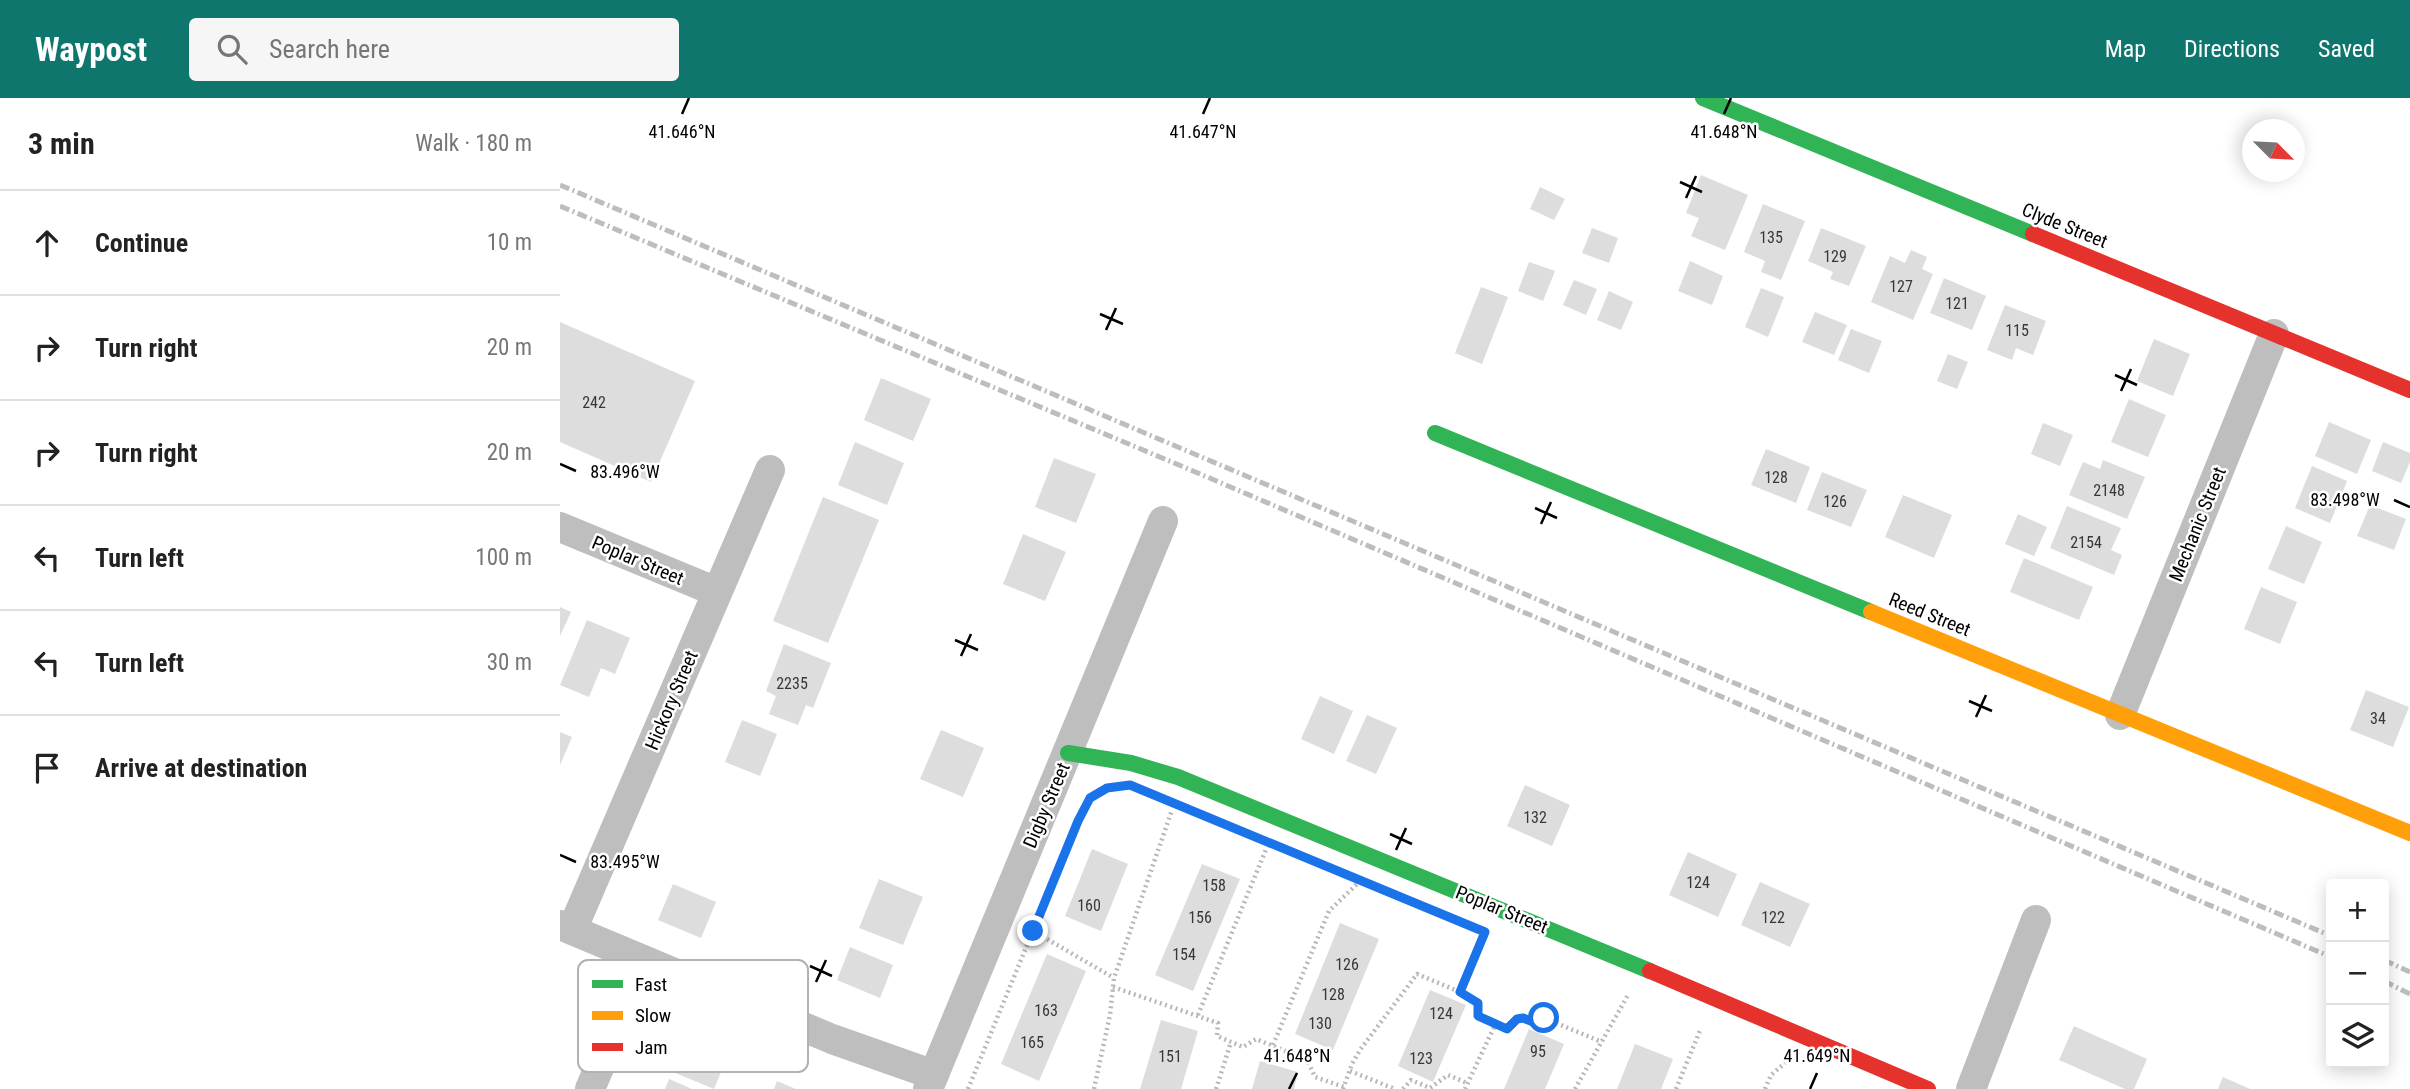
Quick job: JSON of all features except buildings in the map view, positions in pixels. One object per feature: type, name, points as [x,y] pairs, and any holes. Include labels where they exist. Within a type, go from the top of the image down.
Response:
[{"type":"street","name":"Clyde Street","points":[[1703,98],[2410,390]]},
{"type":"street","name":"Mechanic Street","points":[[2120,715],[2274,334]]},
{"type":"street","name":"Reed Street","points":[[1435,433],[2410,833]]},
{"type":"street","name":"Hickory Street","points":[[566,927],[770,470]]},
{"type":"street","name":"Digby Street","points":[[932,1082],[1163,521]]},
{"type":"street","name":"Poplar Street","points":[[560,527],[717,592]]},
{"type":"street","name":"Poplar Street","points":[[1068,753],[1131,762],[1178,777],[1548,928],[1928,1089]]},
{"type":"street","points":[[1971,1089],[2036,920]]},
{"type":"street","points":[[566,927],[643,960]]},
{"type":"street","points":[[808,1029],[932,1082]]},
{"type":"street","points":[[590,1089],[597,1072]]},
{"type":"path","points":[[968,1089],[1078,821],[1090,798],[1107,788]]},
{"type":"path","points":[[1094,1089],[1110,1015],[1114,978],[1175,803]]},
{"type":"path","points":[[1198,1015],[1269,842]]},
{"type":"path","points":[[1273,1045],[1329,911],[1361,880],[1351,876]]},
{"type":"path","points":[[1033,931],[1114,978]]},
{"type":"path","points":[[1460,992],[1485,932]]},
{"type":"path","points":[[1113,986],[1218,1023],[1217,1036],[1243,1047],[1256,1039],[1307,1060],[1315,1077],[1344,1088],[1360,1050],[1417,974],[1460,992],[1478,1003],[1478,1016],[1495,1025],[1507,1029],[1517,1019],[1523,1018],[1541,1025],[1544,1018],[1602,1042]]},
{"type":"path","points":[[1575,1089],[1630,991]]},
{"type":"path","points":[[1676,1089],[1704,1022]]},
{"type":"path","points":[[1465,1089],[1495,1025]]},
{"type":"path","points":[[1216,1089],[1231,1042]]},
{"type":"path","points":[[1765,1089],[1770,1075],[1791,1058]]},
{"type":"path","points":[[1350,1071],[1395,1089]]},
{"type":"path","points":[[1404,1089],[1411,1080],[1430,1088],[1448,1075],[1467,1083]]},
{"type":"railway","points":[[560,185],[2326,934]]},
{"type":"railway","points":[[560,206],[1179,465],[2326,955]]},
{"type":"railway","points":[[2389,962],[2410,972]]},
{"type":"railway","points":[[2389,984],[2410,994]]},
{"type":"traffic: fast","points":[[1703,98],[2033,234]]},
{"type":"traffic: fast","points":[[1435,433],[1871,612]]},
{"type":"traffic: fast","points":[[1068,753],[1131,763],[1178,777],[1650,971]]},
{"type":"traffic: slow","points":[[1871,612],[2410,833]]},
{"type":"traffic: jam","points":[[2033,234],[2410,390]]},
{"type":"traffic: jam","points":[[1650,971],[1928,1089]]},
{"type":"route","points":[[1033,931],[1090,798],[1107,788],[1130,785],[1485,932],[1460,992],[1478,1003],[1478,1016],[1507,1029],[1517,1019],[1523,1018],[1541,1025],[1544,1018]]}]
